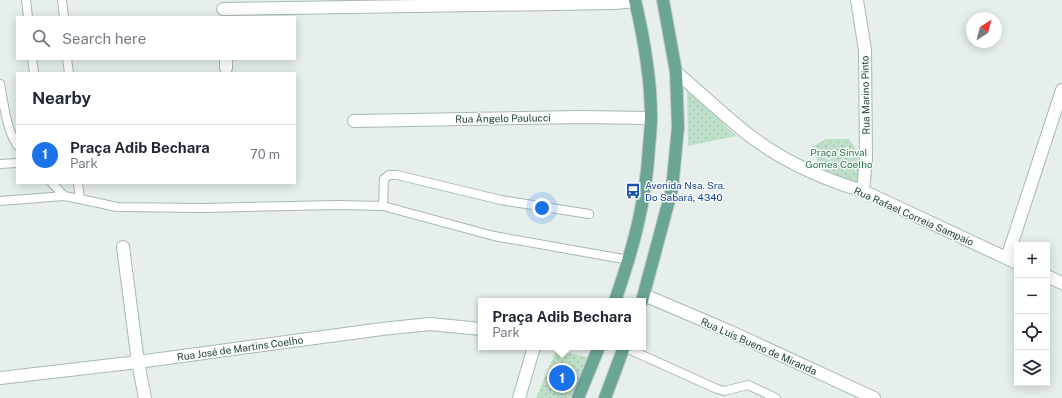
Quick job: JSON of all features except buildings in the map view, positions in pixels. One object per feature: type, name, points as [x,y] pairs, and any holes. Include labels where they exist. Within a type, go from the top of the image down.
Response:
[{"type":"main road","points":[[643,298],[672,189],[678,127],[676,72],[663,0]]},
{"type":"main road","points":[[616,298],[629,260],[640,220],[648,174],[651,118],[649,80],[635,1]]},
{"type":"main road","points":[[578,398],[598,350]]},
{"type":"main road","points":[[605,398],[623,350]]},
{"type":"street","name":"Rua Marino Pinto","points":[[857,0],[865,50],[866,160],[863,191]]},
{"type":"street","points":[[223,9],[607,3],[635,1]]},
{"type":"street","name":"Rua Rafael Correia Sampaio","points":[[676,72],[746,133],[776,153],[843,185],[863,191],[1012,260]]},
{"type":"street","points":[[1012,260],[1062,90]]},
{"type":"street","name":"Rua Ângelo Paulucci","points":[[354,121],[580,117],[651,118]]},
{"type":"street","points":[[123,247],[138,362],[145,398]]},
{"type":"street","points":[[1050,277],[1062,283]]},
{"type":"street","name":"Rua Luis Bueno de Miranda","points":[[646,299],[731,332],[874,398]]},
{"type":"street","name":"Rua José de Martins Coelho","points":[[0,378],[138,362],[382,329],[430,324],[478,329]]},
{"type":"street","points":[[519,398],[533,350]]},
{"type":"lane","points":[[26,0],[28,16]]},
{"type":"lane","points":[[62,0],[64,16]]},
{"type":"lane","points":[[32,60],[34,72]]},
{"type":"lane","points":[[67,60],[69,72]]},
{"type":"lane","points":[[0,84],[7,119],[13,139],[16,144]]},
{"type":"lane","points":[[0,164],[16,163]]},
{"type":"lane","points":[[383,206],[384,179],[389,175],[501,200],[589,214]]},
{"type":"lane","points":[[53,184],[64,196]]},
{"type":"lane","points":[[78,184],[80,198]]},
{"type":"lane","points":[[0,201],[64,196],[80,198],[118,207],[202,208],[338,205],[383,206],[494,236],[629,260]]},
{"type":"lane","points":[[631,350],[716,389],[724,391],[748,385],[776,398]]},
{"type":"green space","points":[[687,88],[736,136],[688,146]]},
{"type":"green space","name":"Praça Sinval Gomes Coelho","points":[[826,139],[849,139],[862,158],[857,185],[821,171],[812,147]]},
{"type":"green space","points":[[556,351],[588,357],[570,398],[536,398]]},
{"type":"place","name":"Avenida Nsa. Sra. Do Sabará, 4340","points":[[633,191]]},
{"type":"place","name":"Praça Adib Bechara","points":[[562,378]]}]
